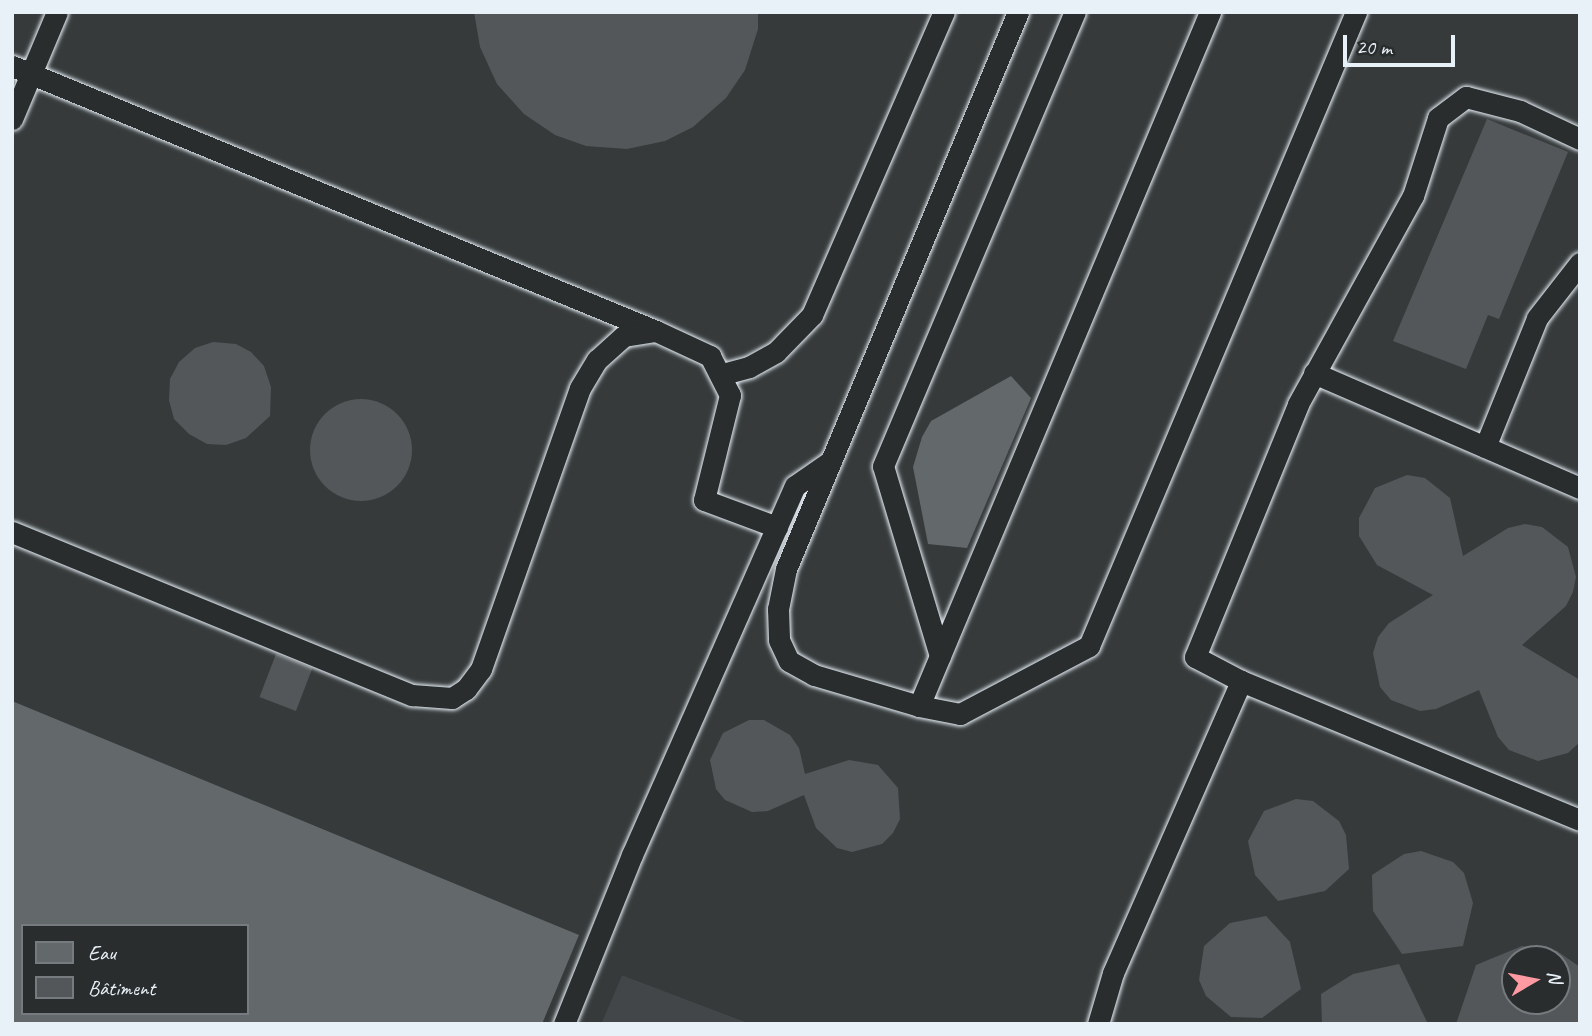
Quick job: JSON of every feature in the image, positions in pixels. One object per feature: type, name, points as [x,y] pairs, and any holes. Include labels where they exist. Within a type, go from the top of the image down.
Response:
[{"type":"lane","points":[[12,119],[22,70],[57,12]]},
{"type":"lane","points":[[723,374],[749,367],[776,352],[812,315],[944,12]]},
{"type":"lane","points":[[1018,12],[811,506],[786,569],[778,609],[779,640],[789,661],[814,675],[919,706],[960,714],[1089,646],[1356,12]]},
{"type":"lane","points":[[940,656],[883,466],[1076,12]]},
{"type":"lane","points":[[919,706],[1210,12]]},
{"type":"lane","points":[[22,70],[656,331],[710,356],[723,374],[730,396],[704,500],[777,527]]},
{"type":"lane","points":[[1580,139],[1520,111],[1466,97],[1437,118],[1413,196],[1298,404],[1195,657],[1241,681],[1580,820]]},
{"type":"lane","points":[[1485,447],[1537,318],[1580,263]]},
{"type":"lane","points":[[12,532],[412,695],[452,698],[467,689],[481,669],[580,388],[597,360],[624,337],[656,331]]},
{"type":"lane","points":[[1314,373],[1580,488]]},
{"type":"lane","points":[[564,1024],[632,855],[795,486],[831,461]]},
{"type":"lane","points":[[1098,1024],[1112,973],[1241,681]]},
{"type":"shaded area","points":[[12,12],[1580,12],[1580,1024],[751,1024],[622,975],[601,1024],[12,1024]]},
{"type":"shaded area","points":[[622,975],[751,1024],[601,1024]]},
{"type":"water","points":[[1011,376],[1031,398],[967,548],[928,544],[913,467],[922,437],[931,421]]},
{"type":"water","points":[[12,701],[579,935],[542,1024],[12,1024]]},
{"type":"building","points":[[474,12],[758,12],[758,29],[745,70],[726,98],[693,127],[665,141],[627,149],[586,146],[555,135],[524,114],[497,84],[480,47]]},
{"type":"building","points":[[1487,119],[1568,152],[1499,319],[1488,315],[1466,369],[1393,341]]},
{"type":"building","points":[[213,342],[236,344],[251,352],[264,366],[271,387],[270,416],[246,438],[226,445],[207,444],[189,434],[174,419],[169,400],[170,379],[179,362],[195,348]]},
{"type":"building","points":[[361,399],[381,403],[397,414],[408,430],[412,450],[408,470],[397,486],[381,497],[361,501],[341,497],[325,486],[314,470],[310,450],[314,430],[325,414],[341,403]]},
{"type":"building","points":[[1407,475],[1425,478],[1450,498],[1463,556],[1508,528],[1525,524],[1542,527],[1568,547],[1576,577],[1573,592],[1566,606],[1522,645],[1580,680],[1580,742],[1568,753],[1538,761],[1509,750],[1498,737],[1479,690],[1436,709],[1420,711],[1391,700],[1380,687],[1373,653],[1378,637],[1389,623],[1433,595],[1377,565],[1359,536],[1359,518],[1375,488]]},
{"type":"building","points":[[276,654],[312,668],[296,711],[260,697]]},
{"type":"building","points":[[749,720],[764,720],[790,735],[799,748],[805,774],[849,760],[878,765],[898,788],[900,819],[893,833],[882,844],[852,852],[837,848],[816,828],[804,795],[768,811],[752,812],[725,800],[716,789],[710,760],[723,733]]},
{"type":"building","points":[[1296,799],[1313,801],[1339,821],[1346,835],[1349,869],[1325,891],[1278,901],[1255,875],[1248,841],[1264,811]]},
{"type":"building","points":[[1421,851],[1453,862],[1464,873],[1473,903],[1463,946],[1402,954],[1373,911],[1372,875],[1404,854]]},
{"type":"building","points":[[1266,916],[1290,942],[1301,989],[1262,1018],[1231,1017],[1206,996],[1199,980],[1204,946],[1230,923]]},
{"type":"building","points":[[1501,955],[1501,1015],[1571,1015],[1571,961],[1580,967],[1580,1024],[1456,1024],[1476,965]]},
{"type":"building","points":[[1399,964],[1428,1024],[1322,1024],[1321,994],[1353,974]]}]
